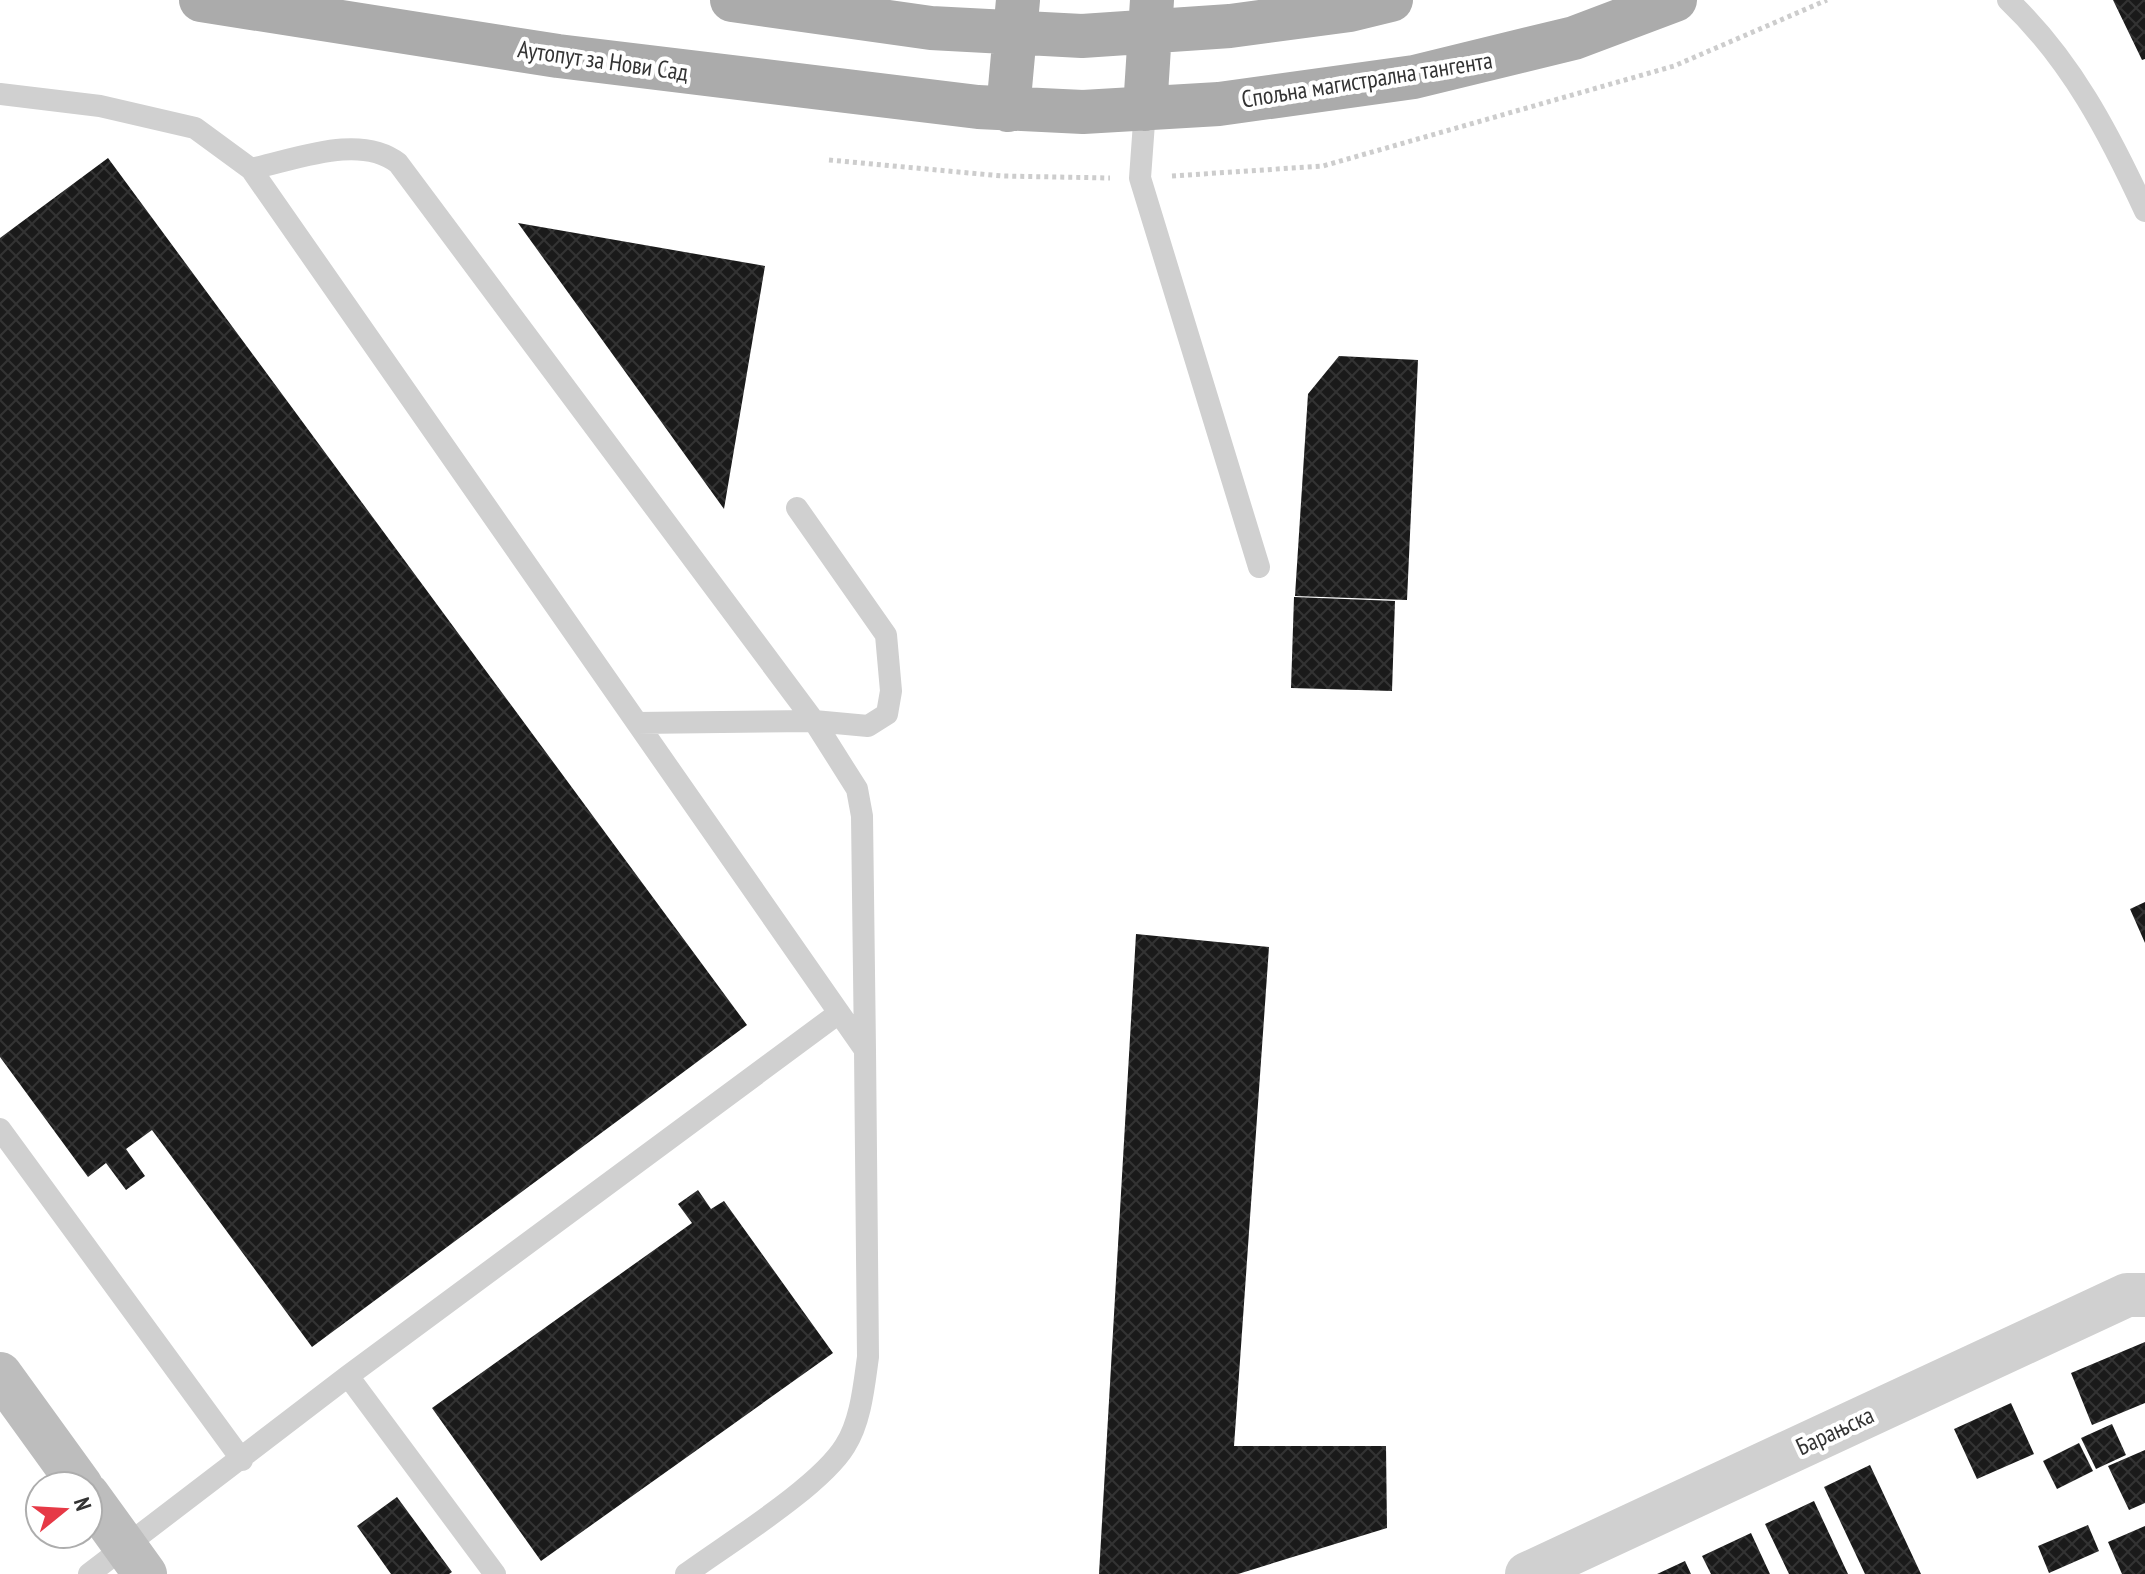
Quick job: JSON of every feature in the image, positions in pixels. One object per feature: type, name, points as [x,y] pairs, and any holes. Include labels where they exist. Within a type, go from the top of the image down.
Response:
[{"type":"main road","name":"Аутопут за Нови Сад","points":[[201,0],[558,56],[1008,110],[1083,112],[1145,109]]},
{"type":"main road","points":[[732,0],[849,7],[931,28],[1016,17],[1313,16],[1391,0]]},
{"type":"main road","name":"Спољна магистрална тангента","points":[[1145,109],[1349,87],[1478,64],[1574,38],[1675,0]]},
{"type":"main road","points":[[1145,109],[1151,16]]},
{"type":"main road","points":[[1008,110],[1016,17]]},
{"type":"main road","points":[[0,1374],[69,1470]]},
{"type":"main road","points":[[104,1517],[135,1560]]},
{"type":"street","name":"Барањска","points":[[1527,1574],[2127,1295],[2145,1295]]},
{"type":"lane","points":[[2008,0],[2049,44],[2082,87],[2145,211]]},
{"type":"lane","points":[[0,94],[100,106],[195,128],[251,169],[865,1050]]},
{"type":"lane","points":[[1145,109],[1140,178],[1259,567]]},
{"type":"lane","points":[[251,169],[346,149],[371,148],[384,152],[398,163],[814,721],[851,778],[862,816],[868,1357],[862,1397],[846,1446],[820,1475],[686,1574]]},
{"type":"lane","points":[[637,723],[814,721],[868,726],[881,720],[890,704],[888,647],[881,624],[797,508]]},
{"type":"lane","points":[[89,1574],[135,1560],[242,1460],[348,1376],[839,1013]]},
{"type":"lane","points":[[0,1129],[242,1460]]},
{"type":"lane","points":[[348,1376],[495,1574]]},
{"type":"path","points":[[829,160],[1002,176],[1140,178],[1323,166],[1674,66],[1827,0]]},
{"type":"building","points":[[2113,0],[2145,0],[2145,59],[2142,60]]},
{"type":"building","points":[[108,158],[747,1025],[312,1347],[152,1130],[126,1149],[145,1176],[126,1190],[106,1163],[88,1177],[0,1057],[0,238]]},
{"type":"building","points":[[518,223],[765,266],[724,509]]},
{"type":"building","points":[[1339,356],[1418,360],[1407,600],[1295,596],[1308,394]]},
{"type":"building","points":[[1294,597],[1395,601],[1392,691],[1291,688]]},
{"type":"building","points":[[2145,902],[2145,943],[2130,909]]},
{"type":"building","points":[[1136,934],[1269,947],[1234,1446],[1386,1446],[1387,1528],[1238,1574],[1099,1574]]},
{"type":"building","points":[[698,1190],[711,1209],[724,1201],[833,1353],[541,1561],[432,1408],[692,1223],[678,1204]]},
{"type":"building","points":[[2145,1342],[2145,1403],[2092,1425],[2071,1373]]},
{"type":"building","points":[[2011,1403],[2034,1454],[1977,1479],[1954,1429]]},
{"type":"building","points":[[2112,1424],[2126,1455],[2096,1469],[2081,1438]]},
{"type":"building","points":[[2079,1443],[2093,1471],[2057,1489],[2043,1461]]},
{"type":"building","points":[[2145,1450],[2145,1503],[2129,1510],[2108,1466]]},
{"type":"building","points":[[1870,1465],[1921,1574],[1865,1574],[1824,1487]]},
{"type":"building","points":[[397,1497],[452,1572],[391,1574],[357,1526]]},
{"type":"building","points":[[1814,1501],[1848,1574],[1789,1574],[1765,1524]]},
{"type":"building","points":[[2088,1525],[2099,1551],[2049,1573],[2038,1546]]},
{"type":"building","points":[[2145,1526],[2145,1574],[2122,1574],[2108,1542]]},
{"type":"building","points":[[1751,1533],[1770,1574],[1711,1574],[1702,1556]]},
{"type":"building","points":[[1685,1561],[1691,1574],[1657,1574]]}]
